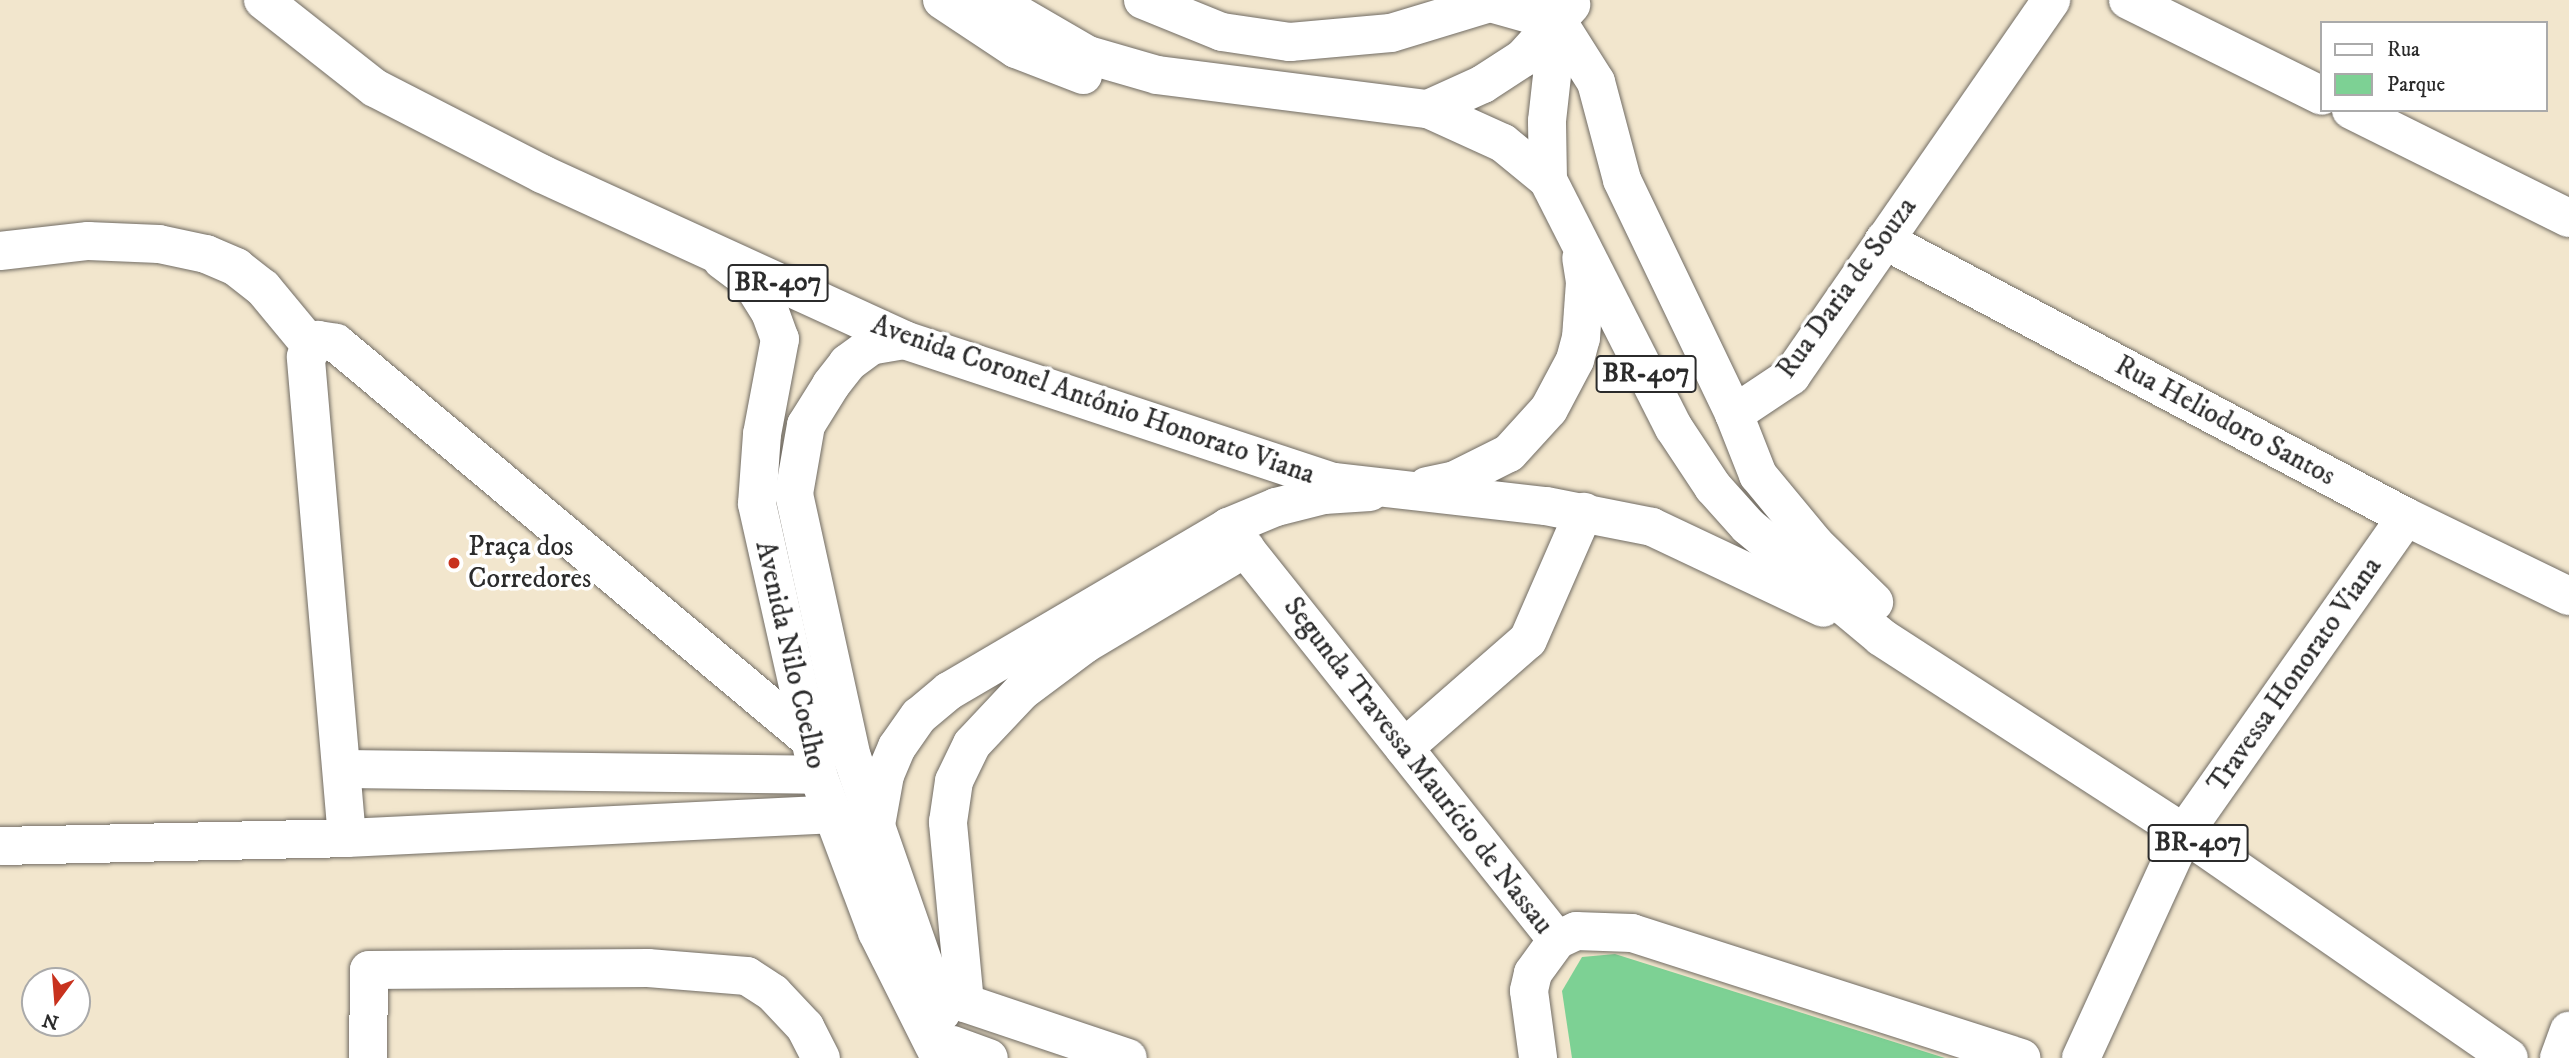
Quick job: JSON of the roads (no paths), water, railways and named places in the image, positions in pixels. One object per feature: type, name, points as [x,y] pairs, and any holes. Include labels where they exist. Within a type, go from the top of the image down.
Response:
[{"type":"main road","name":"Avenida Coronel Antônio Honorato Viana","points":[[263,0],[374,88],[715,254],[904,340],[1334,482],[1405,490]]},
{"type":"main road","name":"BR-407","points":[[942,0],[1042,62],[1122,87],[1252,106],[1428,108]]},
{"type":"main road","name":"BR-407","points":[[993,0],[1088,55],[1157,75],[1428,108],[1503,143],[1548,180],[1674,428],[1713,487],[1748,526],[1881,637]]},
{"type":"main road","name":"Rua Daria de Souza","points":[[1734,414],[1791,376],[2051,0]]},
{"type":"main road","points":[[2128,0],[2320,95]]},
{"type":"main road","points":[[1147,1],[1222,32],[1290,42],[1391,33],[1490,3],[1566,11]]},
{"type":"main road","points":[[1428,108],[1483,84],[1523,58],[1566,11]]},
{"type":"main road","points":[[1548,180],[1547,121],[1566,11]]},
{"type":"main road","points":[[1566,11],[1596,82],[1622,180],[1734,414],[1758,475],[1791,514],[1953,680]]},
{"type":"main road","points":[[2355,112],[2569,218]]},
{"type":"main road","name":"Rua Heliodoro Santos","points":[[1884,240],[2406,517],[2569,596]]},
{"type":"main road","points":[[0,251],[88,241],[159,244],[206,254],[236,267],[263,288],[311,346]]},
{"type":"main road","points":[[1405,490],[1455,480],[1484,468],[1509,453],[1549,409],[1575,360],[1581,338],[1585,282],[1579,241]]},
{"type":"main road","name":"Avenida Nilo Coelho","points":[[715,254],[751,282],[770,312],[779,339],[762,434],[757,504],[818,775],[830,814],[877,932],[949,1054]]},
{"type":"main road","points":[[347,838],[345,769],[306,357],[311,346],[318,340],[336,343],[809,738]]},
{"type":"main road","name":"Avenida Nilo Coelho","points":[[904,340],[871,346],[848,363],[831,385],[806,425],[794,494],[852,757],[875,830],[949,998],[949,1054]]},
{"type":"main road","name":"Avenida Nilo Coelho","points":[[875,830],[885,775],[897,747],[919,716],[949,691],[1237,538],[1276,507],[1324,495],[1405,490]]},
{"type":"main road","name":"BR-407","points":[[1405,490],[1584,512],[1676,536],[1881,637],[1953,680],[2184,832],[2509,1058]]},
{"type":"main road","points":[[1404,748],[1528,640],[1584,512]]},
{"type":"main road","name":"Travessa Honorato Viana","points":[[2081,1058],[2184,832],[2406,517]]},
{"type":"main road","points":[[1128,1058],[949,998],[948,822],[954,781],[972,744],[1023,691],[1085,644],[1237,538]]},
{"type":"main road","name":"Segunda Travessa Maurício de Nassau","points":[[1237,538],[1557,940],[1533,973],[1530,990],[1538,1058]]},
{"type":"main road","points":[[345,769],[818,775]]},
{"type":"main road","points":[[0,846],[347,838],[830,814]]},
{"type":"main road","points":[[1557,940],[1576,931],[1632,933],[2021,1058]]},
{"type":"main road","points":[[368,1058],[369,970],[648,968],[747,976],[773,993],[805,1027],[821,1058]]},
{"type":"main road","points":[[2559,1058],[2569,1031]]},
{"type":"main road","points":[[949,1054],[989,1058]]},
{"type":"place","name":"Praça dos Corredores","points":[[454,563]]}]
